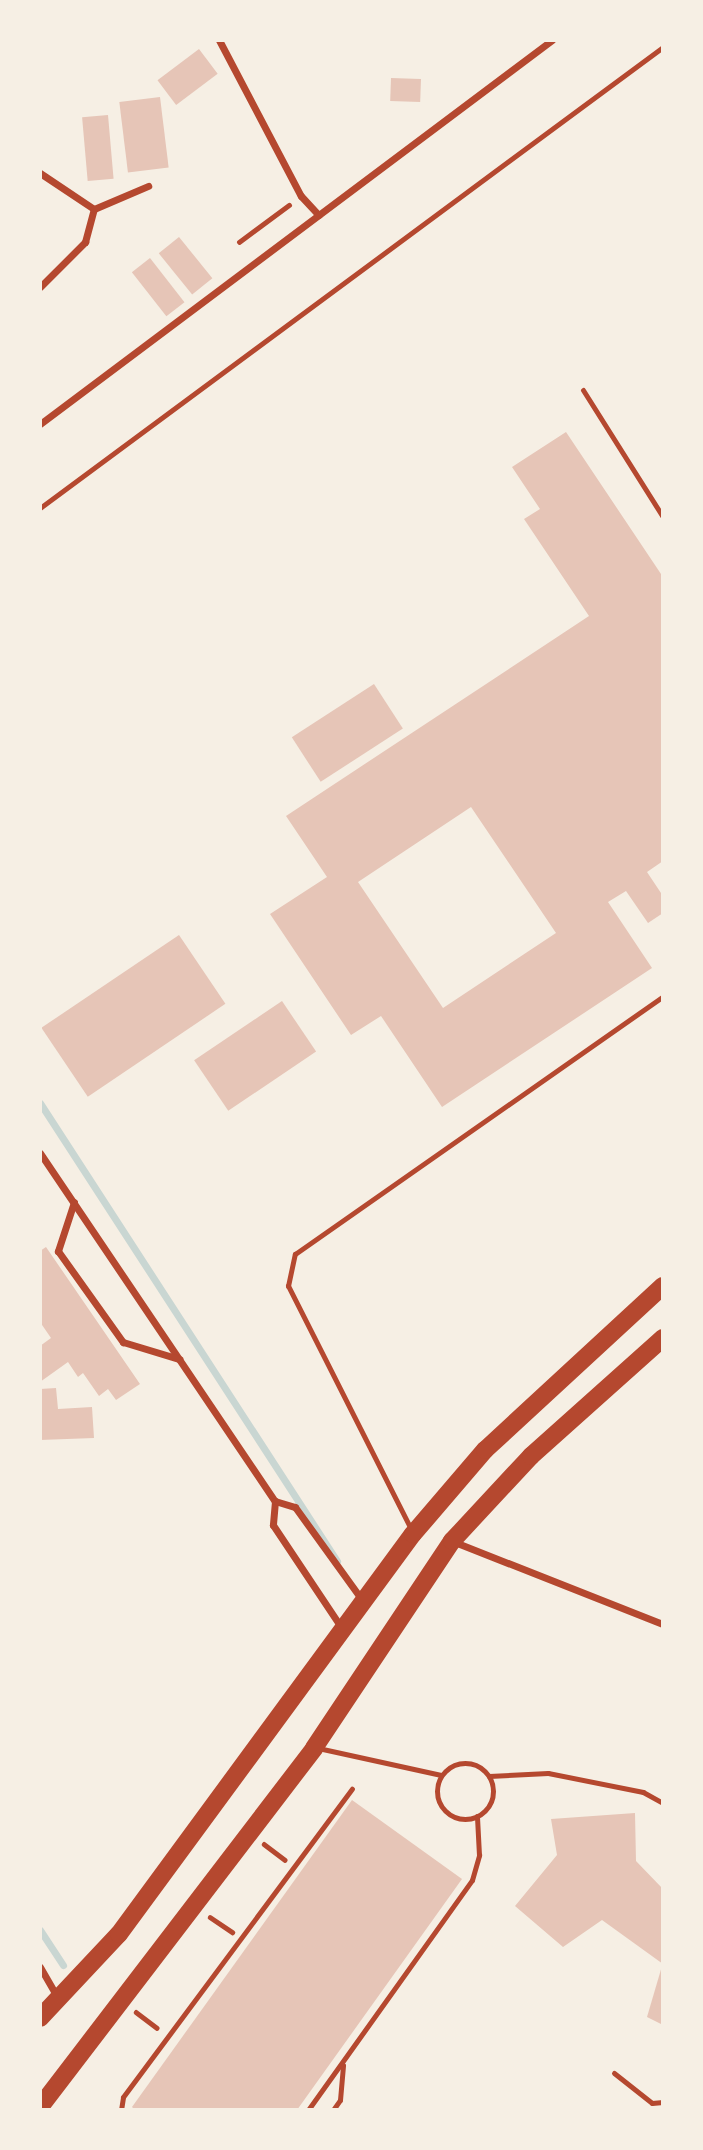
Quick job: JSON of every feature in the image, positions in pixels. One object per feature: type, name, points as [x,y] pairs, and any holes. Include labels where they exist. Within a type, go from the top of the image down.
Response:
[{"type":"main road","points":[[40,2018],[57,1996],[118,1934],[413,1534],[485,1450],[663,1286]]},
{"type":"main road","points":[[40,2108],[314,1748],[452,1541],[531,1456],[663,1338]]},
{"type":"main road","points":[[52,2110],[61,2080]]},
{"type":"street","points":[[219,40],[301,196],[319,215]]},
{"type":"street","points":[[40,424],[552,40]]},
{"type":"street","points":[[40,173],[94,209]]},
{"type":"street","points":[[94,209],[148,186]]},
{"type":"street","points":[[40,287],[85,242],[94,209]]},
{"type":"street","points":[[40,1153],[275,1501],[273,1525],[344,1630]]},
{"type":"street","points":[[74,1202],[58,1251],[123,1342],[179,1359]]},
{"type":"street","points":[[275,1501],[295,1507],[364,1603]]},
{"type":"street","points":[[452,1541],[663,1624]]},
{"type":"street","points":[[40,1967],[57,1996]]},
{"type":"lane","points":[[583,390],[663,517]]},
{"type":"lane","points":[[413,1534],[288,1286],[295,1254],[663,996]]},
{"type":"lane","points":[[314,1748],[353,1752],[441,1775],[465,1763],[489,1776],[548,1773],[643,1792],[663,1803]]},
{"type":"lane","points":[[441,1775],[436,1793],[443,1810],[460,1819],[477,1816]]},
{"type":"lane","points":[[308,2110],[472,1880],[480,1856],[477,1816],[493,1795],[489,1776]]},
{"type":"lane","points":[[121,2110],[123,2097],[352,1788]]},
{"type":"lane","points":[[333,2110],[340,2100],[343,2062]]},
{"type":"lane","points":[[614,2073],[652,2103],[663,2102]]},
{"type":"path","points":[[40,508],[663,47]]},
{"type":"path","points":[[239,242],[301,196]]},
{"type":"building","points":[[199,49],[218,74],[176,105],[157,80]]},
{"type":"building","points":[[391,78],[421,79],[420,102],[390,101]]},
{"type":"building","points":[[160,97],[169,167],[128,172],[119,102]]},
{"type":"building","points":[[108,115],[114,179],[88,181],[82,117]]},
{"type":"building","points":[[179,237],[212,278],[192,295],[159,253]]},
{"type":"building","points":[[150,258],[184,302],[166,316],[132,272]]},
{"type":"building","points":[[566,432],[663,577],[663,861],[647,872],[663,896],[663,913],[648,923],[626,891],[608,902],[652,968],[442,1107],[381,1016],[351,1035],[270,914],[327,877],[286,816],[589,616],[524,519],[540,509],[512,467]],"holes":[[[471,807],[556,933],[443,1008],[358,882]]]},
{"type":"building","points":[[374,684],[403,728],[321,782],[292,737]]},
{"type":"building","points":[[179,935],[225,1004],[88,1097],[41,1028]]},
{"type":"building","points":[[282,1001],[316,1052],[228,1111],[194,1060]]},
{"type":"building","points":[[46,1247],[140,1384],[116,1400],[108,1389],[99,1396],[83,1373],[78,1377],[68,1362],[40,1382],[40,1346],[51,1338],[40,1322],[40,1251]]},
{"type":"building","points":[[56,1388],[58,1409],[92,1407],[94,1438],[40,1440],[40,1389]]},
{"type":"building","points":[[352,1800],[462,1879],[297,2110],[135,2110],[132,2107]]},
{"type":"building","points":[[635,1813],[636,1861],[663,1889],[663,1964],[602,1920],[563,1947],[515,1906],[557,1855],[551,1819]]},
{"type":"building","points":[[663,1966],[663,2025],[647,2017]]},
{"type":"waterway","points":[[40,1103],[337,1561]]},
{"type":"waterway","points":[[40,1930],[63,1965]]}]
